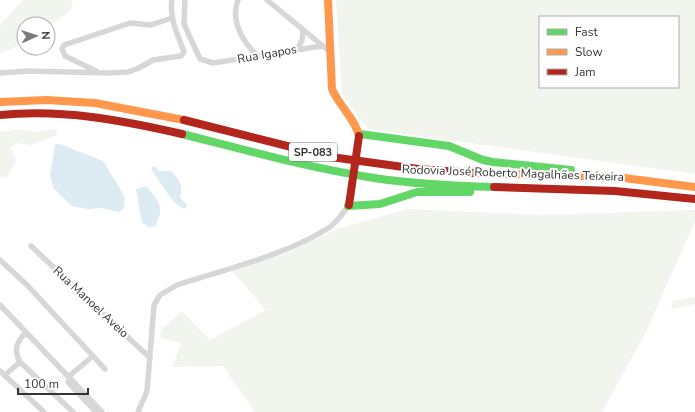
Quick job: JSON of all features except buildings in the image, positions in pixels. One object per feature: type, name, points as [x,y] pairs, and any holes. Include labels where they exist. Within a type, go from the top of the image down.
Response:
[{"type":"main road","points":[[328,0],[329,51],[332,89],[335,98],[356,125],[359,135],[348,205],[380,204],[405,194],[417,192],[566,188]]},
{"type":"main road","name":"Rodovia José Roberto Magalhães Teixeira","points":[[0,102],[51,98],[126,108],[346,160],[406,169],[630,177],[695,187]]},
{"type":"main road","name":"Rodovia José Roberto Magalhães Teixeira","points":[[0,115],[22,112],[60,112],[121,120],[344,172],[376,178],[462,185],[625,190],[695,199]]},
{"type":"main road","points":[[359,135],[449,146],[483,160],[493,162],[630,177]]},
{"type":"street","points":[[0,73],[36,71],[128,72],[153,60],[181,56],[184,52],[170,11],[172,0]]},
{"type":"street","name":"Rua Igapos","points":[[185,0],[184,24],[200,59],[213,63],[298,48],[322,46]]},
{"type":"street","points":[[238,0],[235,8],[236,22],[247,45],[258,56]]},
{"type":"street","points":[[268,0],[329,51]]},
{"type":"street","points":[[98,72],[65,56],[62,49],[64,45],[130,23],[150,25],[172,18]]},
{"type":"street","points":[[298,48],[302,40],[303,30]]},
{"type":"street","points":[[138,412],[147,391],[154,305],[160,295],[177,285],[296,244],[336,222],[348,205]]},
{"type":"street","name":"Rua Manoel Aveio","points":[[31,246],[150,358]]},
{"type":"street","points":[[0,260],[27,285],[105,369]]},
{"type":"street","points":[[0,305],[24,334],[96,412]]},
{"type":"street","points":[[24,334],[16,344],[16,351],[20,362],[73,412]]},
{"type":"street","points":[[24,334],[102,412]]},
{"type":"street","points":[[68,377],[93,356]]},
{"type":"street","points":[[5,375],[20,362]]},
{"type":"street","points":[[0,371],[44,412]]},
{"type":"shaded area","points":[[23,0],[73,0],[70,11],[56,21],[56,16],[16,16],[16,47],[0,53],[0,25]]},
{"type":"shaded area","points":[[336,0],[695,0],[695,174],[368,129],[342,94]]},
{"type":"shaded area","points":[[19,129],[34,132],[56,129],[57,135],[31,145],[16,143],[11,148],[16,161],[7,178],[0,177],[0,132]]},
{"type":"shaded area","points":[[55,144],[60,144],[103,161],[121,190],[125,199],[124,208],[119,212],[101,208],[88,209],[72,206],[54,189],[50,176]]},
{"type":"shaded area","points":[[154,166],[159,171],[171,171],[177,177],[181,186],[180,197],[187,205],[185,209],[176,203],[166,192],[151,168]]},
{"type":"shaded area","points":[[146,186],[157,200],[160,209],[160,214],[155,226],[149,227],[142,223],[136,189]]},
{"type":"shaded area","points":[[407,209],[541,215],[695,210],[695,221],[647,330],[602,412],[255,412],[223,366],[172,367],[181,343],[160,338],[162,329],[182,311],[210,340],[266,310],[232,271],[285,254],[334,230]]},
{"type":"shaded area","points":[[695,297],[695,304],[671,309],[673,301]]},
{"type":"traffic: fast","points":[[182,134],[277,158],[350,174],[419,183],[494,187]]},
{"type":"traffic: fast","points":[[360,134],[449,146],[483,160],[493,162],[571,170]]},
{"type":"traffic: fast","points":[[348,206],[380,204],[417,192],[470,192]]},
{"type":"traffic: slow","points":[[328,0],[332,89],[354,123],[359,136]]},
{"type":"traffic: slow","points":[[0,102],[47,100],[95,103],[184,120]]},
{"type":"traffic: slow","points":[[474,173],[616,177],[695,187]]},
{"type":"traffic: jam","points":[[0,115],[46,113],[92,117],[137,124],[182,134]]},
{"type":"traffic: jam","points":[[184,120],[331,157],[418,169],[474,173]]},
{"type":"traffic: jam","points":[[349,205],[359,136]]},
{"type":"traffic: jam","points":[[494,187],[615,191],[695,199]]}]
